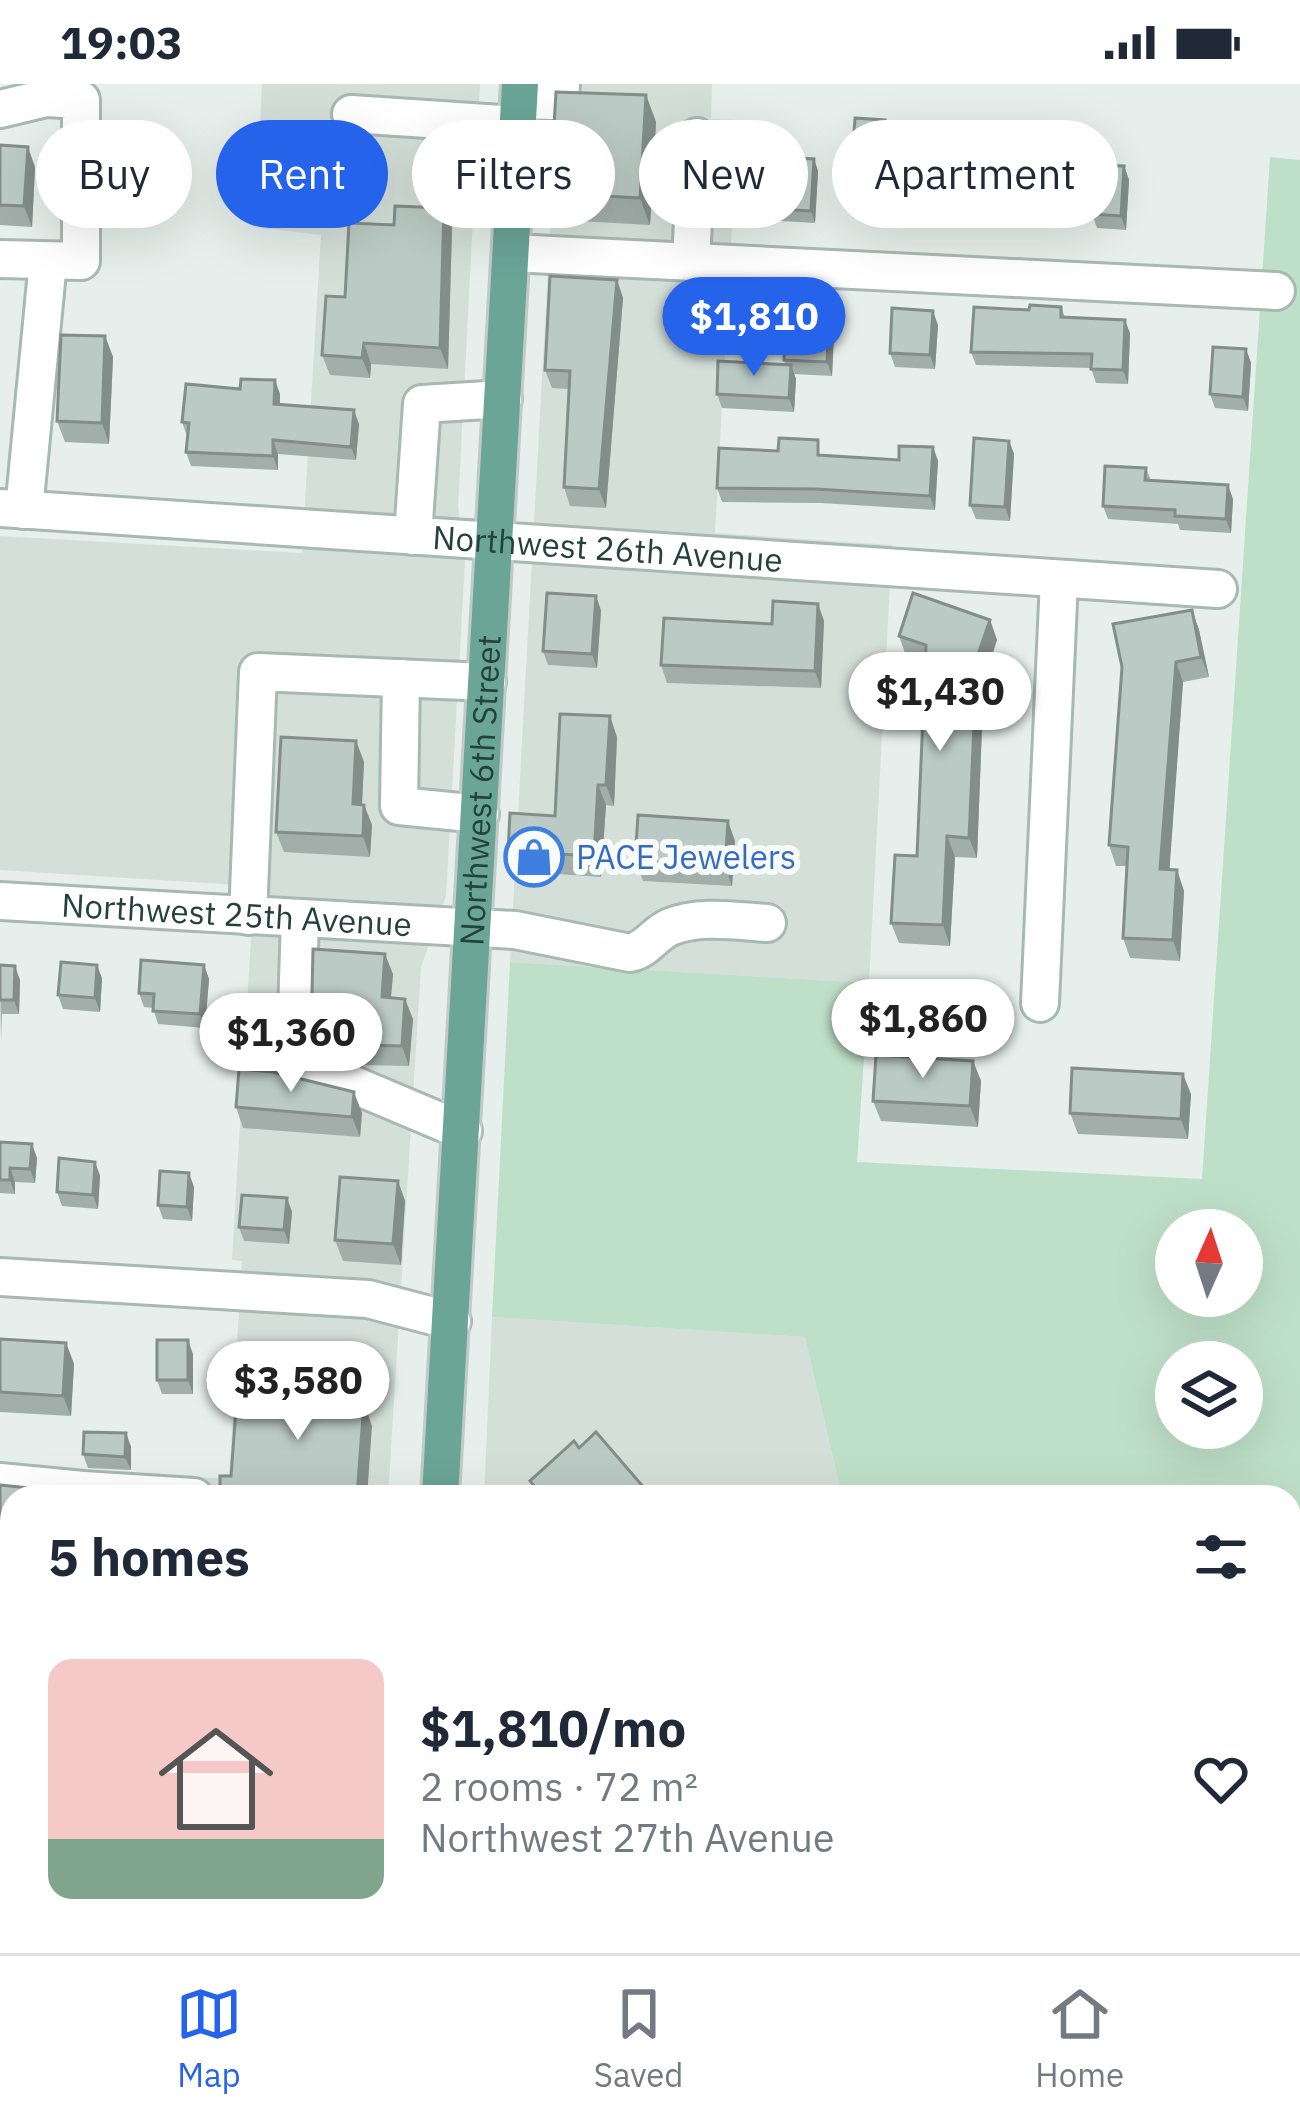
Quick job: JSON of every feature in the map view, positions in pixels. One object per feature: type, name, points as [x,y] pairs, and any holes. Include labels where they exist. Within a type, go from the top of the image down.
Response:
[{"type":"main road","name":"Northwest 6th Street","points":[[441,1485],[519,103]]},
{"type":"street","points":[[351,114],[553,101],[560,95],[561,84]]},
{"type":"street","points":[[0,109],[46,98],[81,100],[81,261],[0,259]]},
{"type":"street","points":[[691,262],[693,228]]},
{"type":"street","points":[[511,253],[1276,291]]},
{"type":"street","points":[[12,509],[48,262]]},
{"type":"street","points":[[413,536],[422,404],[503,399]]},
{"type":"street","name":"Northwest 26th Avenue","points":[[12,509],[1218,589]]},
{"type":"street","points":[[1040,1003],[1059,580]]},
{"type":"street","points":[[248,916],[258,672],[488,682]]},
{"type":"street","points":[[401,678],[399,806],[480,814]]},
{"type":"street","name":"Northwest 25th Avenue","points":[[0,901],[515,930],[630,953],[645,950],[666,928],[695,922],[767,923]]},
{"type":"street","points":[[300,919],[296,1075],[354,1085],[463,1130]]},
{"type":"street","points":[[0,1276],[368,1299],[452,1322]]},
{"type":"shaded area","points":[[262,84],[480,84],[478,120],[412,120],[412,228],[473,228],[458,507],[465,562],[446,896],[421,967],[389,1485],[0,1485],[0,1466],[229,1479],[242,1261],[232,1260],[254,886],[0,870],[0,536],[302,553],[321,235],[263,228],[388,228],[388,120],[260,120]]},
{"type":"shaded area","points":[[558,84],[712,84],[711,119],[738,120],[639,120],[639,228],[732,228],[715,533],[892,545],[869,983],[510,962],[550,228],[615,228],[615,120],[556,120]]},
{"type":"shaded area","points":[[492,1317],[805,1337],[839,1485],[485,1485]]},
{"type":"green space","points":[[1270,157],[1300,160],[1300,1485],[839,1485],[805,1337],[492,1317],[510,962],[869,983],[857,1162],[1202,1179]]},
{"type":"building","points":[[556,92],[646,95],[645,120],[639,120],[639,198],[615,197],[615,120],[554,120]]},
{"type":"building","points":[[0,145],[28,147],[24,206],[0,205]]},
{"type":"building","points":[[808,159],[814,159],[808,211]]},
{"type":"building","points":[[1118,166],[1124,166],[1118,216]]},
{"type":"building","points":[[395,206],[412,207],[412,228],[443,228],[440,348],[364,343],[362,358],[322,355],[326,296],[345,297],[349,228],[394,225]]},
{"type":"building","points":[[550,276],[617,280],[599,489],[564,487],[570,371],[545,370]]},
{"type":"building","points":[[787,297],[830,299],[827,362],[784,360]]},
{"type":"building","points":[[1030,305],[1061,307],[1061,317],[1125,320],[1123,370],[1091,369],[1092,354],[971,352],[974,307],[1029,310]]},
{"type":"building","points":[[892,308],[933,311],[930,355],[890,353]]},
{"type":"building","points":[[61,335],[105,336],[102,423],[57,421]]},
{"type":"building","points":[[1213,347],[1246,349],[1243,397],[1210,394]]},
{"type":"building","points":[[718,361],[791,365],[789,398],[717,394]]},
{"type":"building","points":[[241,379],[275,380],[274,404],[354,410],[351,447],[273,440],[273,456],[186,452],[189,423],[182,422],[186,384],[240,389]]},
{"type":"building","points":[[779,438],[818,440],[818,455],[899,460],[899,446],[933,447],[930,496],[717,488],[719,448],[778,451]]},
{"type":"building","points":[[974,438],[1009,441],[1005,507],[970,505]]},
{"type":"building","points":[[1105,466],[1146,468],[1145,480],[1228,485],[1226,519],[1103,506]]},
{"type":"building","points":[[547,593],[596,596],[592,654],[543,651]]},
{"type":"building","points":[[913,593],[990,620],[969,680],[976,680],[969,838],[947,836],[943,925],[891,923],[895,855],[917,856],[926,645],[899,636]]},
{"type":"building","points":[[773,601],[818,604],[815,671],[661,665],[664,618],[772,624]]},
{"type":"building","points":[[1192,610],[1201,657],[1176,662],[1160,869],[1177,870],[1173,940],[1123,938],[1128,847],[1109,845],[1122,667],[1113,624]]},
{"type":"building","points":[[560,714],[610,716],[606,785],[598,785],[594,856],[508,851],[510,813],[555,816]]},
{"type":"building","points":[[281,737],[356,741],[353,804],[364,805],[363,836],[276,832]]},
{"type":"building","points":[[638,815],[728,821],[725,866],[635,860]]},
{"type":"building","points":[[313,949],[385,954],[382,997],[405,999],[402,1046],[358,1045],[311,1036]]},
{"type":"building","points":[[141,960],[204,965],[200,1014],[153,1011],[154,994],[139,993]]},
{"type":"building","points":[[61,962],[97,965],[95,998],[58,995]]},
{"type":"building","points":[[0,965],[15,966],[14,1000],[0,1000]]},
{"type":"building","points":[[876,1055],[973,1061],[970,1106],[873,1101]]},
{"type":"building","points":[[1072,1068],[1183,1074],[1181,1119],[1070,1113]]},
{"type":"building","points":[[239,1069],[273,1072],[354,1092],[352,1117],[236,1107]]},
{"type":"building","points":[[0,1142],[32,1144],[30,1169],[10,1168],[10,1180],[0,1180]]},
{"type":"building","points":[[59,1158],[95,1162],[93,1195],[57,1192]]},
{"type":"building","points":[[160,1171],[189,1173],[187,1207],[158,1205]]},
{"type":"building","points":[[340,1177],[398,1181],[393,1244],[335,1240]]},
{"type":"building","points":[[242,1195],[287,1198],[284,1230],[239,1227]]},
{"type":"building","points":[[0,1339],[66,1343],[63,1396],[0,1392]]},
{"type":"building","points":[[157,1340],[188,1340],[188,1380],[157,1380]]},
{"type":"building","points":[[299,1374],[354,1378],[352,1402],[364,1403],[358,1485],[220,1485],[220,1476],[231,1476],[237,1395],[297,1399]]},
{"type":"building","points":[[84,1432],[126,1433],[125,1457],[83,1454]]},
{"type":"building","points":[[596,1432],[642,1485],[533,1485],[530,1481],[574,1441],[579,1448]]},
{"type":"place","name":"PACE Jewelers","points":[[534,857]]}]
